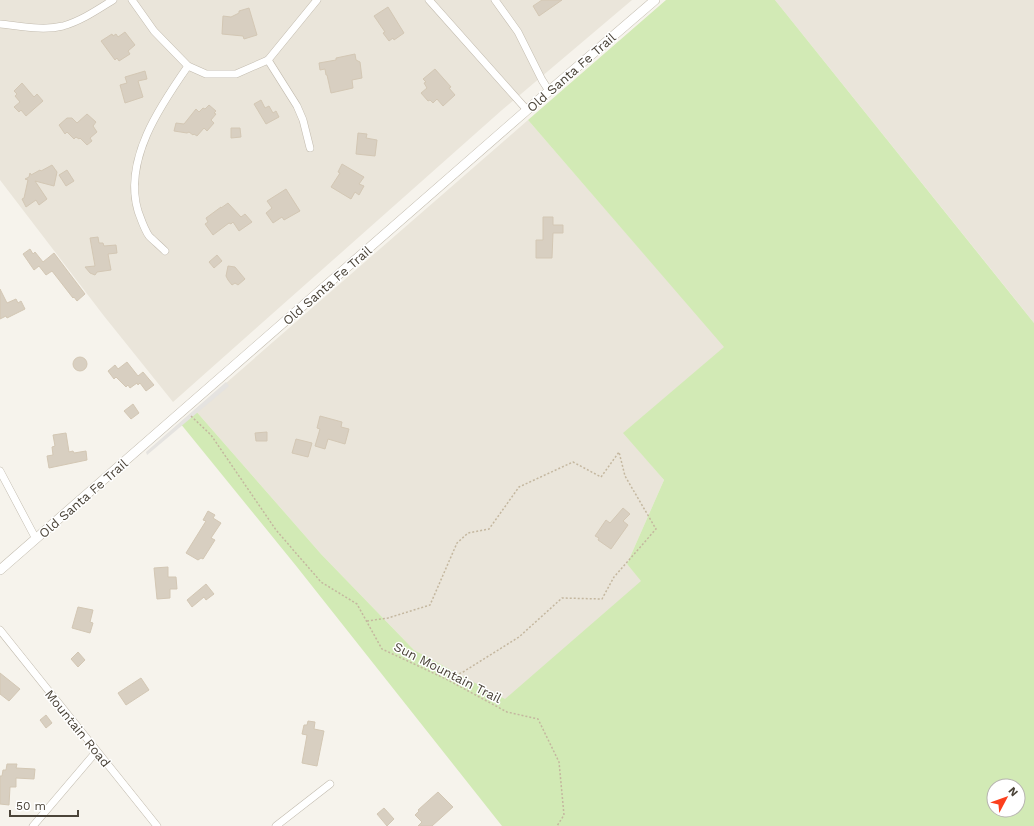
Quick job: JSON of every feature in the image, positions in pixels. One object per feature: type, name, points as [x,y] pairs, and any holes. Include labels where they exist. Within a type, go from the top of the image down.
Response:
[{"type":"street","points":[[0,24],[50,28],[62,27],[77,22],[113,0]]},
{"type":"street","points":[[132,0],[154,31],[188,66],[206,74],[236,74],[268,60],[317,0]]},
{"type":"street","points":[[429,0],[527,110]]},
{"type":"street","points":[[495,0],[518,32],[549,91]]},
{"type":"street","name":"Old Santa Fe Trail","points":[[0,570],[654,0]]},
{"type":"street","points":[[268,60],[297,106],[303,120],[310,148]]},
{"type":"street","points":[[165,251],[149,236],[141,219],[135,200],[134,183],[145,139],[156,114],[188,66]]},
{"type":"street","points":[[0,471],[36,539]]},
{"type":"street","name":"Mountain Road","points":[[0,630],[96,752],[157,826]]},
{"type":"street","points":[[33,826],[96,752]]},
{"type":"street","points":[[276,826],[330,784]]},
{"type":"path","name":"Sun Mountain Trail","points":[[184,410],[211,435],[276,530],[321,582],[357,604],[382,649],[508,712],[538,719],[559,762],[564,815],[558,826]]},
{"type":"path","points":[[367,621],[388,618],[430,605],[457,543],[468,534],[489,529],[519,487],[573,462],[601,477],[619,452],[625,476],[656,529],[614,577],[602,599],[562,598],[519,637],[464,672],[446,680]]},
{"type":"shaded area","points":[[0,0],[632,0],[502,110],[173,402],[104,316],[0,180]]},
{"type":"shaded area","points":[[775,0],[1034,0],[1034,323],[1015,299]]},
{"type":"shaded area","points":[[528,120],[725,347],[624,433],[664,480],[627,564],[642,581],[505,700],[414,650],[321,554],[195,410]]},
{"type":"shaded area","points":[[226,382],[229,386],[147,455],[146,452]]},
{"type":"green space","points":[[666,0],[775,0],[1034,323],[1034,826],[502,826],[297,567],[180,423],[195,410],[321,554],[414,650],[505,699],[641,581],[627,564],[664,480],[623,433],[724,347],[528,120]]},
{"type":"building","points":[[542,0],[562,0],[539,16],[533,6]]},
{"type":"building","points":[[388,7],[404,33],[394,40],[393,38],[389,41],[383,33],[385,32],[374,16]]},
{"type":"building","points":[[249,8],[257,35],[244,39],[243,36],[222,34],[223,16],[231,17],[239,13],[239,11]]},
{"type":"building","points":[[125,32],[135,45],[128,51],[130,54],[119,61],[117,58],[115,60],[101,41],[112,34],[113,36],[116,34],[118,37]]},
{"type":"building","points":[[355,54],[356,60],[360,62],[362,78],[352,80],[353,88],[331,93],[325,69],[320,70],[319,63],[336,60],[336,58]]},
{"type":"building","points":[[435,69],[451,87],[449,88],[455,95],[443,106],[437,99],[433,103],[430,100],[428,101],[421,93],[427,88],[424,83],[426,82],[423,79]]},
{"type":"building","points":[[145,71],[147,79],[138,81],[143,97],[125,103],[120,85],[127,83],[125,77]]},
{"type":"building","points":[[22,83],[34,97],[37,94],[43,101],[26,116],[21,110],[19,112],[14,107],[20,102],[15,96],[17,94],[14,91]]},
{"type":"building","points":[[261,100],[265,108],[269,106],[273,113],[276,111],[279,117],[266,124],[254,104]]},
{"type":"building","points":[[209,105],[216,111],[214,113],[216,114],[211,120],[214,123],[207,131],[204,128],[197,136],[189,132],[174,131],[176,123],[184,124],[196,109],[199,112]]},
{"type":"building","points":[[87,114],[96,122],[93,126],[97,132],[90,138],[92,141],[87,145],[80,138],[79,139],[76,137],[74,139],[67,132],[65,134],[59,125],[67,118],[72,118],[77,123]]},
{"type":"building","points":[[231,128],[240,128],[241,137],[231,138]]},
{"type":"building","points":[[358,133],[367,134],[366,138],[377,140],[375,156],[356,154]]},
{"type":"building","points":[[342,164],[364,177],[359,184],[364,186],[359,195],[355,192],[351,199],[331,187],[340,173],[338,172]]},
{"type":"building","points":[[52,165],[57,172],[54,186],[35,181],[47,199],[39,205],[36,200],[26,207],[22,199],[24,198],[28,180],[25,179],[29,177],[30,173],[31,175]]},
{"type":"building","points":[[67,170],[74,181],[66,186],[59,175]]},
{"type":"building","points":[[286,189],[300,211],[284,220],[282,217],[273,223],[266,213],[272,208],[267,201]]},
{"type":"building","points":[[228,203],[241,217],[245,214],[252,222],[239,231],[233,222],[231,224],[229,223],[213,235],[205,224],[208,222],[206,218]]},
{"type":"building","points":[[543,217],[553,217],[553,225],[563,225],[563,233],[553,233],[552,258],[536,258],[536,240],[543,240]]},
{"type":"building","points":[[98,237],[99,243],[103,243],[104,246],[116,245],[117,253],[108,254],[111,270],[97,272],[95,275],[90,273],[85,267],[95,266],[90,238]]},
{"type":"building","points":[[30,249],[33,254],[35,252],[43,262],[54,253],[85,294],[77,301],[52,271],[46,275],[39,266],[34,270],[23,254]]},
{"type":"building","points":[[217,255],[222,261],[214,268],[209,262]]},
{"type":"building","points":[[228,266],[235,267],[245,279],[238,285],[235,283],[232,285],[228,280],[226,276]]},
{"type":"building","points":[[0,289],[7,303],[16,299],[18,303],[21,301],[25,309],[7,318],[6,316],[0,319]]},
{"type":"building","points":[[80,357],[85,359],[87,364],[85,369],[80,371],[75,369],[73,364],[75,359]]},
{"type":"building","points":[[127,362],[138,376],[143,372],[154,385],[146,391],[140,383],[138,385],[137,383],[130,388],[128,385],[126,387],[116,377],[114,379],[108,371],[115,365],[118,369]]},
{"type":"building","points":[[133,404],[139,413],[131,419],[124,411]]},
{"type":"building","points":[[320,416],[342,422],[341,427],[349,429],[345,444],[328,439],[325,449],[315,446],[320,429],[317,428]]},
{"type":"building","points":[[267,432],[267,441],[256,441],[255,433]]},
{"type":"building","points":[[66,433],[69,452],[73,451],[74,453],[86,451],[87,460],[49,468],[47,456],[53,455],[52,447],[55,446],[53,435]]},
{"type":"building","points":[[296,439],[312,443],[308,457],[292,453]]},
{"type":"building","points":[[623,508],[630,514],[623,521],[628,525],[611,549],[598,540],[599,538],[595,536],[606,520],[610,523]]},
{"type":"building","points":[[208,511],[215,515],[213,518],[221,523],[211,538],[215,540],[203,559],[201,558],[198,560],[186,553],[206,521],[203,520]]},
{"type":"building","points":[[168,567],[168,577],[176,577],[177,589],[170,589],[170,598],[157,599],[154,568]]},
{"type":"building","points":[[206,584],[214,594],[206,600],[204,597],[192,607],[187,600]]},
{"type":"building","points":[[78,607],[93,610],[90,622],[93,623],[90,633],[72,628]]},
{"type":"building","points":[[78,652],[85,660],[78,667],[71,659]]},
{"type":"building","points":[[0,673],[20,689],[9,701],[0,694]]},
{"type":"building","points":[[141,678],[149,690],[126,705],[118,693]]},
{"type":"building","points":[[46,715],[52,723],[46,728],[40,720]]},
{"type":"building","points":[[308,721],[315,722],[314,729],[324,731],[317,766],[302,763],[307,735],[302,734],[304,725],[307,725]]},
{"type":"building","points":[[7,764],[17,764],[16,768],[35,769],[34,779],[16,778],[16,787],[10,787],[9,805],[0,804],[0,776],[2,776],[3,770],[6,770]]},
{"type":"building","points":[[438,792],[453,807],[432,826],[418,826],[422,822],[415,815],[419,811],[418,810]]},
{"type":"building","points":[[384,808],[394,819],[387,826],[377,814]]}]
